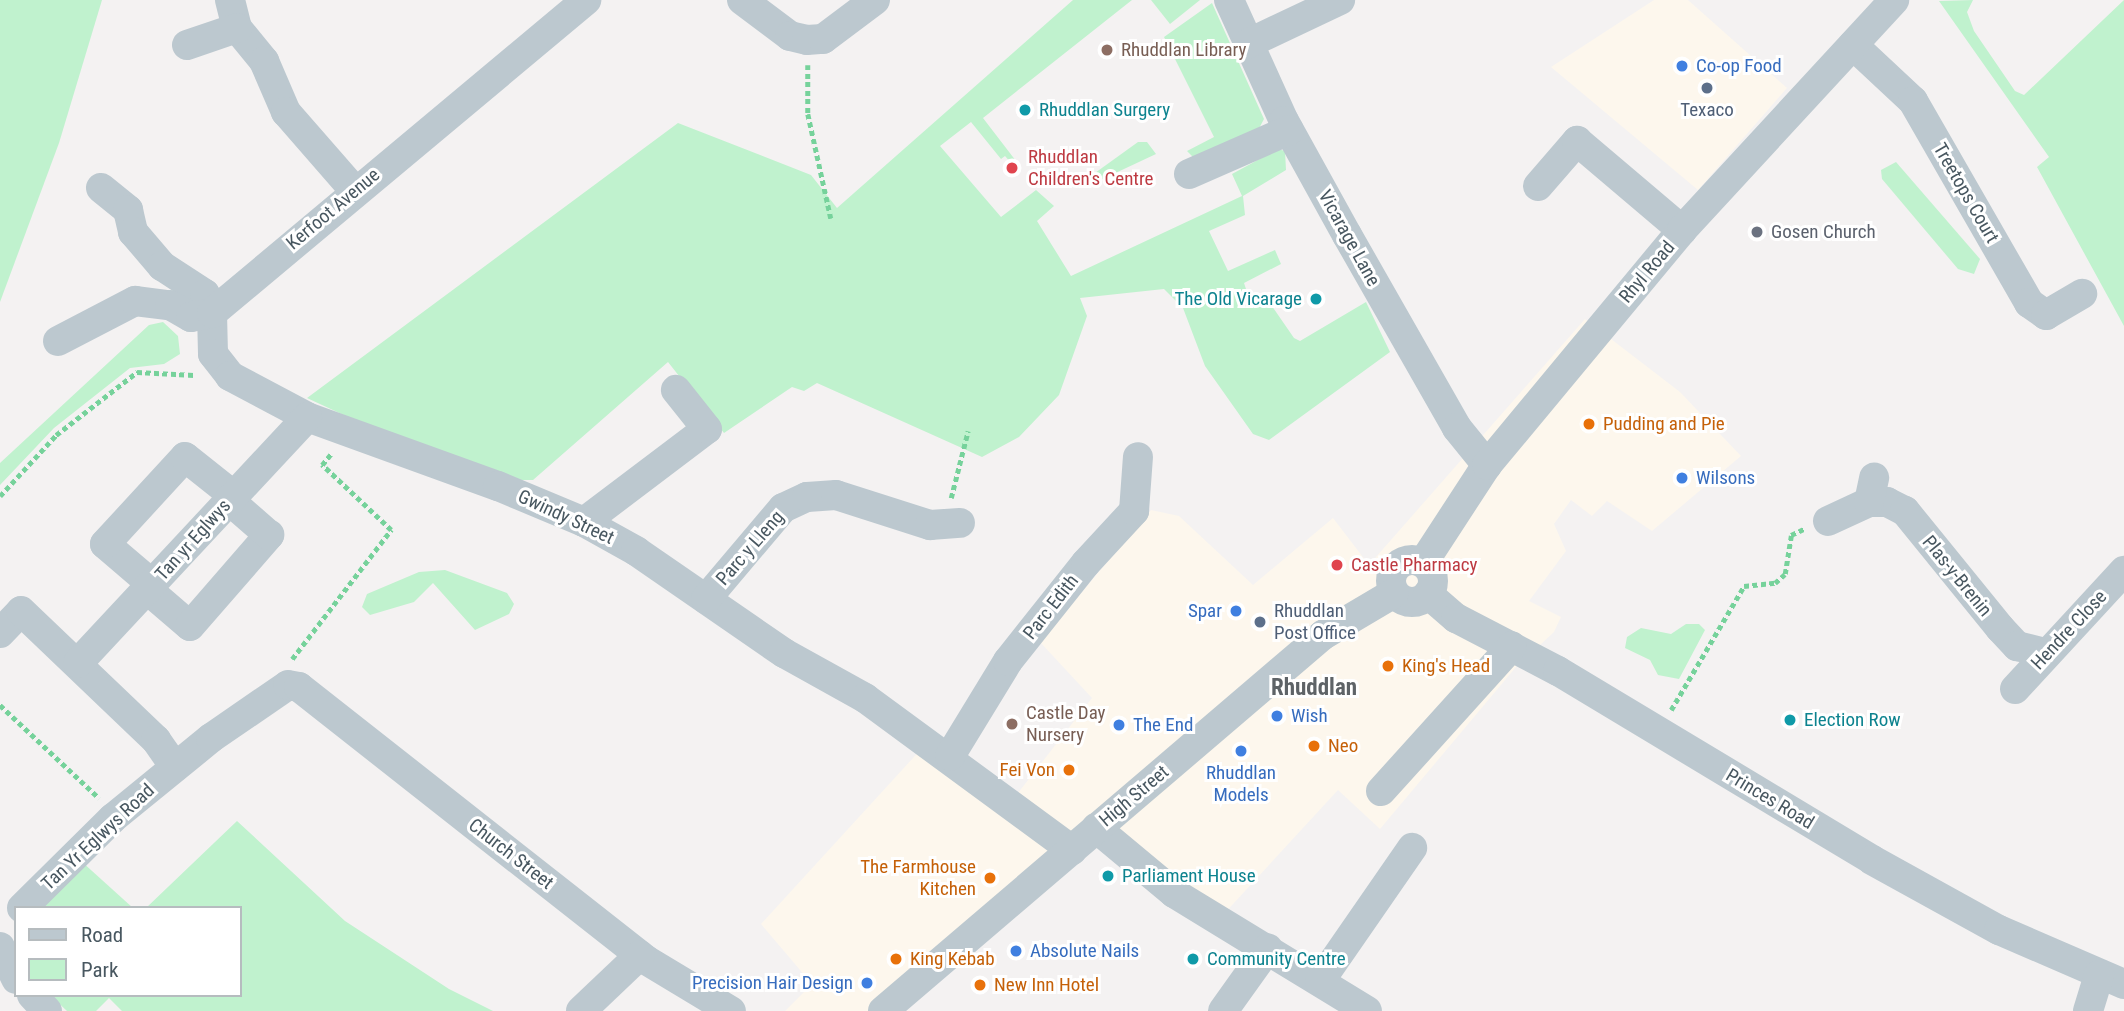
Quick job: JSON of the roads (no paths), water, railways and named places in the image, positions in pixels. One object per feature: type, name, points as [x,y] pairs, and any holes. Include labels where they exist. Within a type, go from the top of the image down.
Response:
[{"type":"street","name":"Kerfoot Avenue","points":[[212,313],[354,190],[586,0]]},
{"type":"street","points":[[741,0],[790,36],[807,40],[823,39],[875,0]]},
{"type":"street","name":"Vicarage Lane","points":[[1229,0],[1289,130],[1457,428],[1487,465]]},
{"type":"street","points":[[1247,44],[1340,0]]},
{"type":"street","name":"Rhyl Road","points":[[1423,563],[1487,465],[1682,230],[1894,0]]},
{"type":"street","points":[[187,46],[233,14],[264,61],[286,112],[354,190]]},
{"type":"street","name":"Treetops Court","points":[[1853,45],[1913,101],[2029,303],[2046,316],[2082,294]]},
{"type":"street","points":[[1189,174],[1289,130]]},
{"type":"street","points":[[1538,186],[1577,141],[1682,230]]},
{"type":"street","points":[[58,341],[135,301],[170,305],[191,317],[212,313],[205,294],[162,266],[133,232],[128,210],[101,188]]},
{"type":"street","name":"Gwindy Street","points":[[212,313],[214,354],[230,376],[307,416],[584,522],[706,599],[784,653],[865,698],[950,756],[1072,850]]},
{"type":"street","points":[[584,522],[707,429],[676,390]]},
{"type":"street","name":"Tan yr Eglwys","points":[[78,663],[307,416]]},
{"type":"street","points":[[185,457],[269,535],[190,626],[150,588],[105,544],[185,457]]},
{"type":"street","name":"Parc Edith","points":[[950,756],[1008,661],[1086,563],[1134,511],[1138,457]]},
{"type":"street","name":"Plas-y-Brenin","points":[[1828,521],[1871,490],[1905,511],[2017,646],[2046,653]]},
{"type":"street","name":"Parc y Lleng","points":[[706,599],[783,508],[807,497],[836,495],[930,525],[960,523]]},
{"type":"street","points":[[1409,559],[1423,563],[1433,581],[1428,594],[1414,602],[1394,593],[1390,579],[1396,566],[1409,559]]},
{"type":"street","name":"Hendre Close","points":[[2015,689],[2124,571]]},
{"type":"street","name":"High Street","points":[[883,1011],[1323,635],[1394,593]]},
{"type":"street","name":"Princes Road","points":[[1428,594],[1456,618],[1512,646],[1999,930],[2111,979]]},
{"type":"street","points":[[0,633],[21,611],[156,740],[175,767]]},
{"type":"street","points":[[1381,791],[1512,646]]},
{"type":"street","name":"Church Street","points":[[175,767],[293,686],[640,955],[731,1011]]},
{"type":"street","name":"Tan Yr Eglwys Road","points":[[24,906],[117,815],[175,767]]},
{"type":"street","points":[[1096,828],[1174,893],[1268,948],[1367,1011]]},
{"type":"street","points":[[1320,981],[1412,848]]},
{"type":"street","points":[[14,918],[0,945],[14,975]]},
{"type":"street","points":[[1223,1011],[1268,948]]},
{"type":"street","points":[[581,1011],[640,955]]},
{"type":"street","points":[[2088,1011],[2111,979]]},
{"type":"street","points":[[34,997],[47,1011]]},
{"type":"place","name":"Rhuddlan Library","points":[[1107,50]]},
{"type":"place","name":"Co-op Food","points":[[1682,66]]},
{"type":"place","name":"Texaco","points":[[1707,88]]},
{"type":"place","name":"Rhuddlan Surgery","points":[[1025,110]]},
{"type":"place","name":"Rhuddlan Children's Centre","points":[[1012,168]]},
{"type":"place","name":"Gosen Church","points":[[1757,232]]},
{"type":"place","name":"The Old Vicarage","points":[[1316,299]]},
{"type":"place","name":"Pudding and Pie","points":[[1589,424]]},
{"type":"place","name":"Wilsons","points":[[1682,478]]},
{"type":"place","name":"Castle Pharmacy","points":[[1337,565]]},
{"type":"place","name":"Spar","points":[[1236,611]]},
{"type":"place","name":"Rhuddlan Post Office","points":[[1260,622]]},
{"type":"place","name":"King's Head","points":[[1388,666]]},
{"type":"place","name":"Wish","points":[[1277,716]]},
{"type":"place","name":"Election Row","points":[[1790,720]]},
{"type":"place","name":"Castle Day Nursery","points":[[1012,724]]},
{"type":"place","name":"The End","points":[[1119,725]]},
{"type":"place","name":"Neo","points":[[1314,746]]},
{"type":"place","name":"Rhuddlan Models","points":[[1241,751]]},
{"type":"place","name":"Fei Von","points":[[1069,770]]},
{"type":"place","name":"Parliament House","points":[[1108,876]]},
{"type":"place","name":"The Farmhouse Kitchen","points":[[990,878]]},
{"type":"place","name":"Absolute Nails","points":[[1016,951]]},
{"type":"place","name":"King Kebab","points":[[896,959]]},
{"type":"place","name":"Community Centre","points":[[1193,959]]},
{"type":"place","name":"Precision Hair Design","points":[[867,983]]},
{"type":"place","name":"New Inn Hotel","points":[[980,985]]},
{"type":"district","name":"Rhuddlan","points":[[1314,688]]}]
